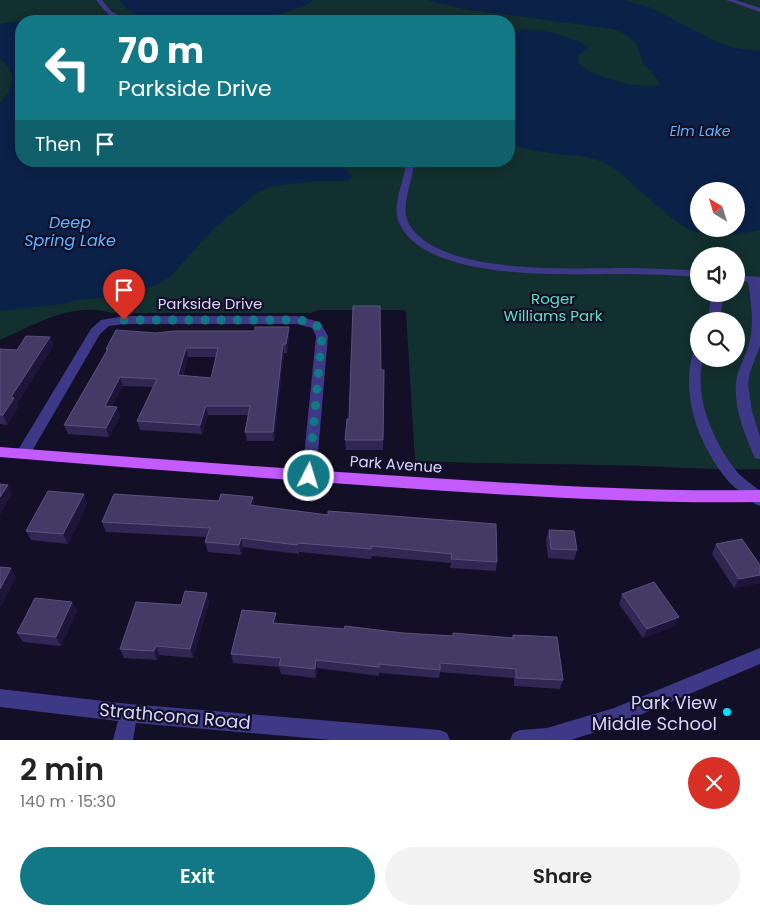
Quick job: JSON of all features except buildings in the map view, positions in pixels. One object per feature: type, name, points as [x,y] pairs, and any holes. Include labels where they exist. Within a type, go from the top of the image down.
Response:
[{"type":"main road","name":"Park Avenue","points":[[0,452],[309,476],[536,490],[702,497],[759,496]]},
{"type":"street","points":[[99,0],[114,15]]},
{"type":"street","points":[[729,0],[760,10]]},
{"type":"street","points":[[410,167],[401,208],[403,222],[414,238],[439,253],[475,264],[522,270],[649,271],[690,273]]},
{"type":"street","points":[[757,280],[759,329],[742,384],[746,415],[760,454]]},
{"type":"street","name":"Parkside Drive","points":[[23,454],[95,332],[105,324],[124,320],[297,320],[312,322],[318,326],[322,336],[309,476]]},
{"type":"street","points":[[695,367],[694,384],[696,396],[706,427],[726,468],[745,488],[759,496]]},
{"type":"street","points":[[520,740],[547,738],[614,717],[760,656]]},
{"type":"street","name":"Strathcona Road","points":[[0,698],[129,713],[440,740]]},
{"type":"street","points":[[123,740],[129,713]]},
{"type":"green space","name":"Roger Williams Park","points":[[0,0],[760,0],[760,469],[415,461],[406,312],[404,310],[319,310],[311,313],[111,313],[97,310],[82,310],[54,316],[0,340]]},
{"type":"water","points":[[119,0],[313,0],[303,6],[277,15],[138,15],[128,10]]},
{"type":"water","name":"Elm Lake","points":[[427,0],[623,0],[649,7],[721,44],[734,48],[760,51],[760,230],[745,233],[745,182],[690,182],[690,229],[668,215],[618,171],[602,162],[586,157],[545,152],[515,146],[515,56],[518,49],[515,46],[515,31],[539,30],[573,39],[590,48],[579,54],[578,63],[593,73],[629,84],[641,86],[660,85],[659,81],[643,63],[636,43],[625,34],[613,29],[464,9]]},
{"type":"water","name":"Deep Spring Lake","points":[[15,22],[15,167],[345,167],[352,177],[347,181],[318,181],[272,186],[258,192],[214,228],[170,277],[158,284],[121,297],[83,299],[61,304],[0,311],[0,103],[11,86],[12,75],[6,64],[0,59],[0,24]]},
{"type":"place","name":"Park View Middle School","points":[[727,712]]},
{"type":"route","points":[[124,320],[305,320],[318,326],[322,336],[309,476]]}]
